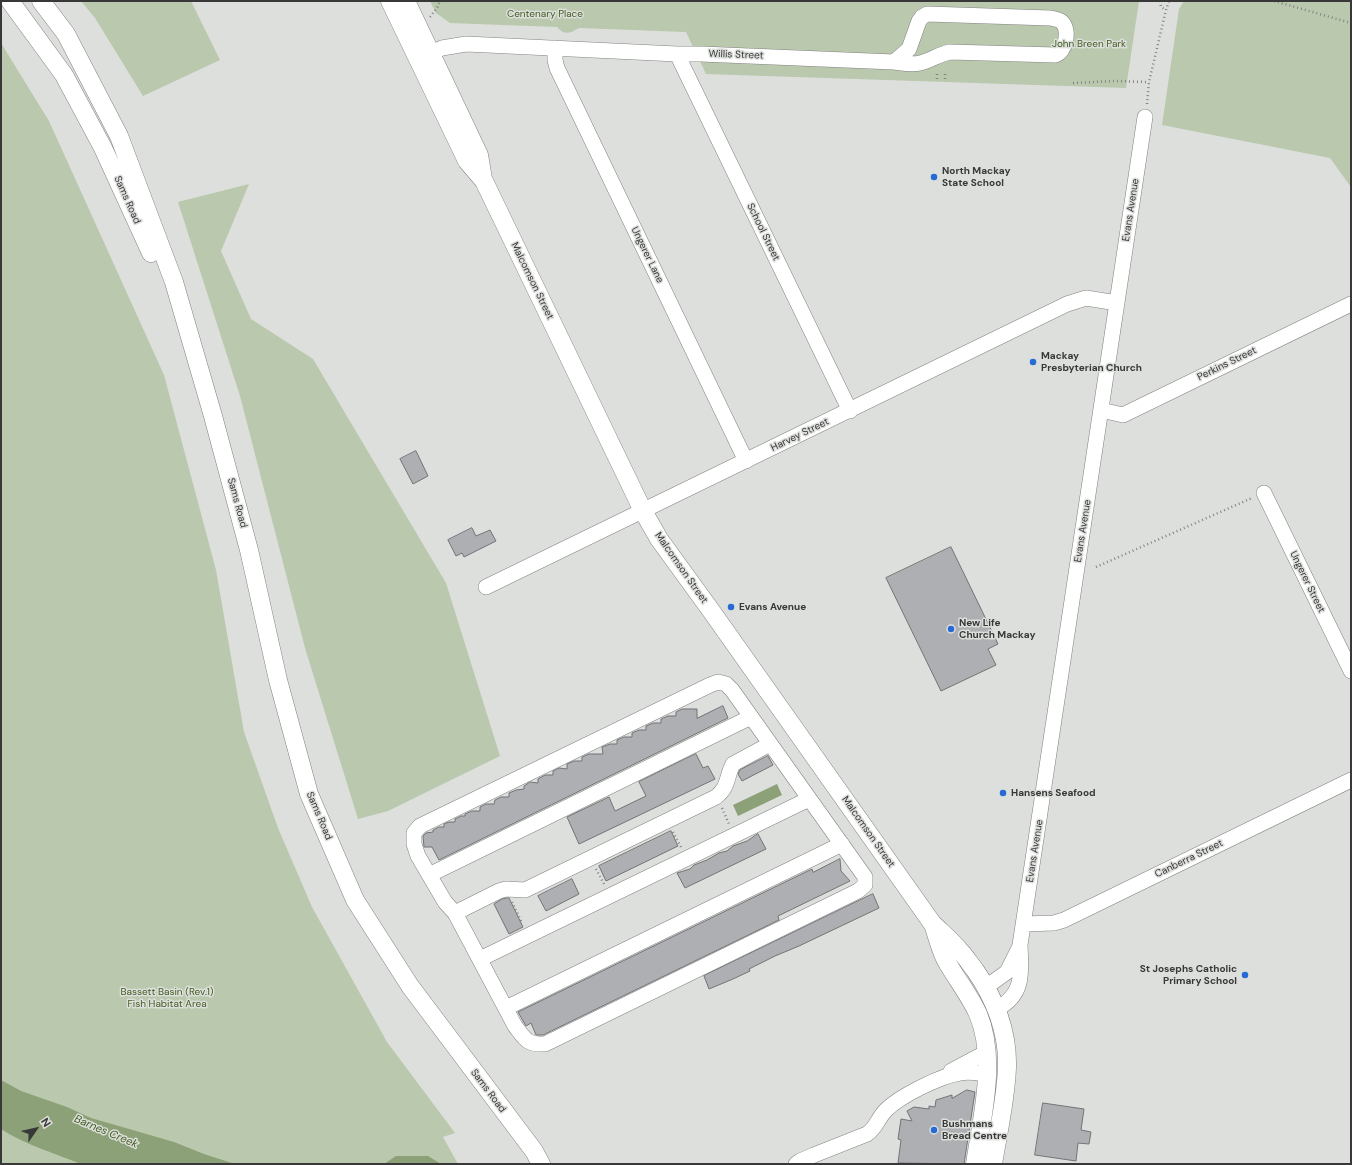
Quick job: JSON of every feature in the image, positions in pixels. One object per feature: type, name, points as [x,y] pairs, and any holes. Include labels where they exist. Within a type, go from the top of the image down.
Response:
[{"type":"main road","name":"Sams Road","points":[[10,1],[64,76],[104,148],[164,284],[213,416]]},
{"type":"main road","name":"Sams Road","points":[[40,1],[66,34],[119,136],[174,282],[213,416],[249,550],[278,680],[309,794],[355,900],[410,986],[534,1151],[541,1164]]},
{"type":"main road","name":"Malcomson Street","points":[[390,1],[424,56],[479,155],[484,181],[643,511],[659,540],[712,612],[932,923],[961,951],[984,999]]},
{"type":"main road","name":"Malcomson Street","points":[[406,1],[424,56]]},
{"type":"main road","points":[[975,1164],[987,1074],[987,1050],[978,1014],[984,999]]},
{"type":"main road","points":[[984,999],[1004,1034],[1007,1053],[1006,1086],[992,1164]]},
{"type":"main road","points":[[987,1074],[1007,1053]]},
{"type":"street","name":"Willis Street","points":[[424,56],[442,48],[466,44],[915,64],[950,52],[1055,55],[1064,48],[1066,28],[1062,22],[1057,19],[927,14],[919,21],[908,49],[894,62]]},
{"type":"street","name":"Ungerer Lane","points":[[555,48],[557,68],[746,461]]},
{"type":"street","name":"School Street","points":[[677,54],[850,411]]},
{"type":"street","name":"Evans Avenue","points":[[984,999],[1010,1000],[1017,989],[1021,970],[1020,945],[1102,410],[1145,116]]},
{"type":"street","name":"Harvey Street","points":[[486,587],[1067,304],[1086,298],[1117,304]]},
{"type":"street","name":"Perkins Street","points":[[1102,410],[1123,415],[1351,304]]},
{"type":"street","name":"Ungerer Street","points":[[1264,493],[1351,671]]},
{"type":"street","points":[[718,682],[726,684],[732,690],[751,717],[865,877],[865,885],[858,891],[545,1044],[535,1044],[525,1038],[515,1026],[455,913],[445,902],[418,856],[414,844],[414,833],[420,826],[427,822],[718,682]]},
{"type":"street","points":[[429,875],[751,717]]},
{"type":"street","points":[[455,913],[499,891],[506,889],[524,890],[716,797],[723,792],[733,764],[770,744]]},
{"type":"street","name":"Canberra Street","points":[[1024,924],[1054,923],[1064,920],[1351,780]]},
{"type":"street","points":[[480,959],[810,799]]},
{"type":"street","points":[[506,1008],[842,844]]},
{"type":"street","name":"Evans Avenue","points":[[984,999],[1007,972],[1020,945]]},
{"type":"street","points":[[796,1164],[807,1158],[867,1134],[876,1126],[886,1110],[901,1098],[939,1079],[987,1050]]},
{"type":"street","points":[[939,1079],[963,1072],[987,1074]]},
{"type":"path","points":[[430,18],[440,1]]},
{"type":"path","points":[[1160,1],[1161,7],[1166,10]]},
{"type":"path","points":[[1145,116],[1149,82],[1169,1]]},
{"type":"path","points":[[1274,1],[1351,23]]},
{"type":"path","points":[[937,74],[937,79]]},
{"type":"path","points":[[945,74],[945,79]]},
{"type":"path","points":[[1073,83],[1115,81],[1149,82]]},
{"type":"path","points":[[1096,567],[1264,493]]},
{"type":"path","points":[[716,797],[735,835]]},
{"type":"path","points":[[668,820],[686,858]]},
{"type":"path","points":[[591,858],[610,896]]},
{"type":"path","points":[[506,889],[529,935]]},
{"type":"green space","points":[[81,1],[191,1],[220,60],[143,96],[95,18]]},
{"type":"green space","name":"John Breen Park","points":[[430,1],[1139,1],[1126,88],[706,74],[686,32],[579,28],[565,33],[557,27],[450,23],[436,13]]},
{"type":"green space","points":[[1184,1],[1351,1],[1351,187],[1330,158],[1162,125],[1179,9]]},
{"type":"green space","name":"Bassett Basin (Rev.1) Fish Habitat Area","points":[[1,43],[49,121],[164,375],[216,570],[244,732],[278,828],[312,907],[387,1042],[455,1133],[443,1137],[458,1164],[1,1164]]},
{"type":"green space","points":[[249,184],[221,251],[251,319],[313,359],[446,583],[500,756],[388,811],[358,819],[305,648],[240,396],[178,202]]},
{"type":"water","points":[[777,784],[782,795],[738,816],[733,805]]},
{"type":"water","name":"Barnes Creek","points":[[1,1080],[21,1091],[67,1107],[91,1118],[174,1142],[235,1164],[81,1164],[30,1144],[1,1129]]},
{"type":"water","points":[[396,1156],[428,1156],[441,1164],[384,1164]]},
{"type":"building","points":[[416,451],[428,476],[413,484],[400,459]]},
{"type":"building","points":[[472,528],[476,536],[490,530],[496,541],[464,557],[462,553],[456,556],[448,540]]},
{"type":"building","points":[[951,547],[998,644],[988,649],[996,665],[941,691],[886,578]]},
{"type":"building","points":[[723,706],[728,718],[439,860],[432,847],[424,847],[423,836],[426,833],[433,832],[433,830],[439,827],[444,827],[444,824],[449,822],[455,822],[455,819],[465,816],[465,814],[472,811],[480,811],[480,807],[486,804],[494,804],[495,800],[501,797],[509,797],[509,793],[524,789],[524,786],[530,782],[538,783],[538,779],[545,775],[553,775],[553,771],[559,768],[567,769],[567,764],[574,761],[582,761],[582,757],[589,754],[603,754],[602,747],[610,744],[617,744],[617,740],[624,737],[632,737],[632,733],[639,730],[646,730],[646,726],[653,723],[661,723],[661,719],[668,716],[676,716],[676,712],[682,709],[697,709],[697,718]]},
{"type":"building","points":[[696,754],[703,768],[708,766],[715,779],[579,844],[567,817],[609,797],[615,811],[646,796],[639,782]]},
{"type":"building","points":[[768,756],[773,765],[742,781],[738,774],[740,770]]},
{"type":"building","points":[[671,831],[678,846],[606,881],[599,866]]},
{"type":"building","points":[[758,834],[766,849],[685,888],[677,873],[690,869],[694,865],[719,853],[727,851],[733,846],[747,841]]},
{"type":"building","points":[[840,859],[841,871],[850,881],[778,916],[779,920],[543,1035],[536,1035],[531,1023],[526,1026],[518,1012],[812,869],[813,872]]},
{"type":"building","points":[[572,879],[579,894],[546,911],[538,896]]},
{"type":"building","points":[[873,894],[879,908],[775,956],[749,969],[750,971],[709,989],[704,976]]},
{"type":"building","points":[[509,898],[523,927],[509,934],[494,904],[502,899]]},
{"type":"building","name":"Bushmans Bread Centre","points":[[967,1090],[975,1092],[964,1164],[898,1163],[901,1140],[898,1139],[901,1119],[912,1121],[907,1111],[914,1107],[929,1109],[929,1106],[935,1107],[936,1100],[952,1095],[952,1098]]},
{"type":"building","points":[[1043,1103],[1084,1109],[1081,1130],[1091,1132],[1089,1144],[1078,1143],[1076,1161],[1035,1155]]},
{"type":"place","name":"North Mackay State School","points":[[934,177]]},
{"type":"place","name":"Mackay Presbyterian Church","points":[[1033,362]]},
{"type":"place","name":"Evans Avenue","points":[[731,607]]},
{"type":"place","name":"New Life Church Mackay","points":[[951,629]]},
{"type":"place","name":"Hansens Seafood","points":[[1003,793]]},
{"type":"place","name":"St Josephs Catholic Primary School","points":[[1245,975]]},
{"type":"place","name":"Bushmans Bread Centre","points":[[934,1130]]},
{"type":"park label","name":"Centenary Place","points":[[545,14]]}]
